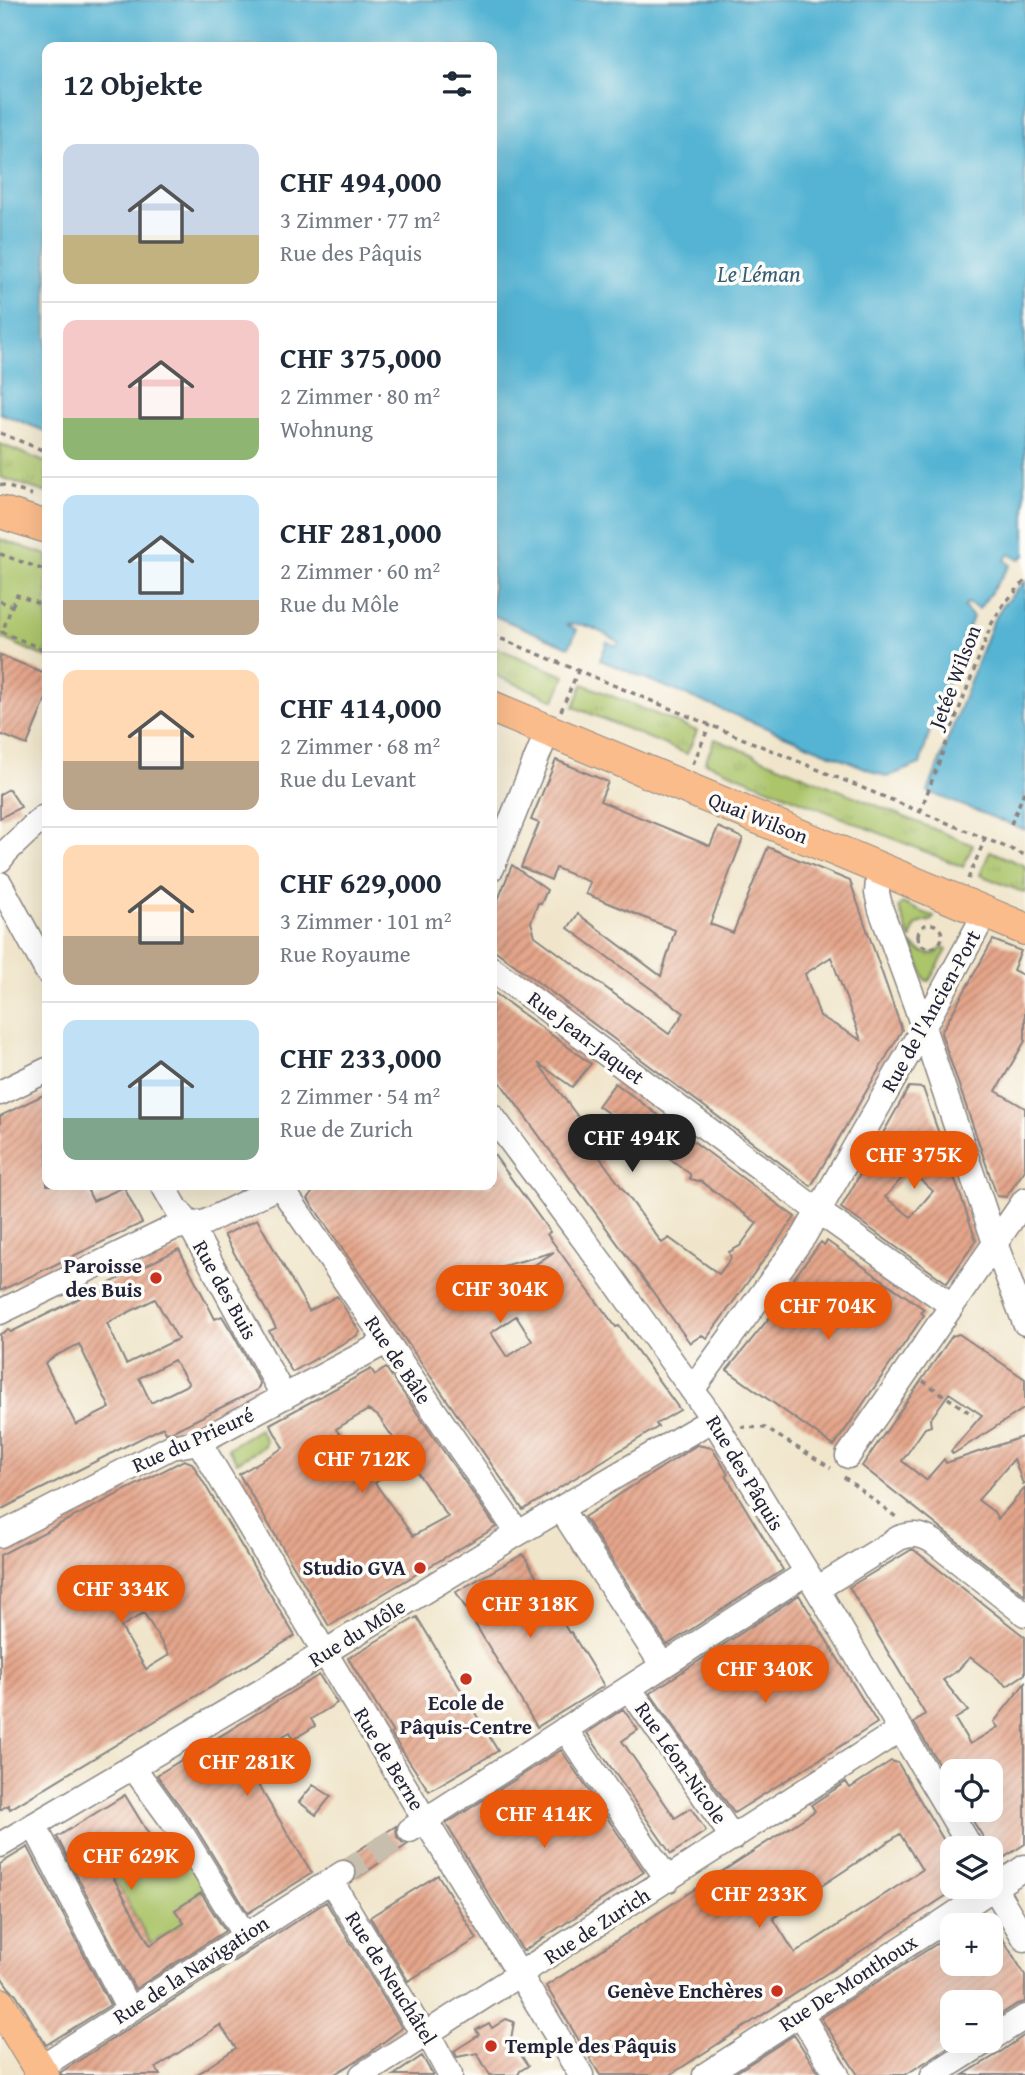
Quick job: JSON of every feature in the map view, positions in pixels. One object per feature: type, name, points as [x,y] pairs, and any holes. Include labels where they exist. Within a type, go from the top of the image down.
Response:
[{"type":"main road","points":[[0,512],[42,525]]},
{"type":"main road","name":"Quai Wilson","points":[[497,708],[555,721],[883,869],[1025,929]]},
{"type":"main road","points":[[0,2004],[34,2073]]},
{"type":"main road","points":[[0,2045],[34,2073]]},
{"type":"street","points":[[497,857],[555,721]]},
{"type":"street","points":[[0,860],[6,851],[42,818]]},
{"type":"street","points":[[883,869],[878,879],[877,893],[881,910],[1025,1323]]},
{"type":"street","points":[[0,884],[42,962]]},
{"type":"street","name":"Rue de l'Ancien-Port","points":[[692,1390],[804,1236],[986,912]]},
{"type":"street","name":"Rue Jean-Jaquet","points":[[497,973],[818,1212],[951,1305]]},
{"type":"street","points":[[0,1093],[42,1072]]},
{"type":"street","name":"Rue des Pâquis","points":[[497,1123],[692,1390],[723,1423],[811,1581],[964,1836]]},
{"type":"street","name":"Rue des Buis","points":[[166,1190],[190,1225],[284,1397]]},
{"type":"street","points":[[0,1312],[173,1227],[206,1222],[271,1190]]},
{"type":"street","name":"Rue de Bâle","points":[[284,1190],[518,1533]]},
{"type":"street","points":[[848,1456],[1025,1200]]},
{"type":"street","name":"Rue du Prieuré","points":[[0,1535],[171,1447],[199,1442],[386,1342]]},
{"type":"street","name":"Rue du Môle","points":[[0,1845],[325,1653],[518,1533],[723,1423]]},
{"type":"street","name":"Rue de Berne","points":[[199,1442],[325,1653],[417,1825],[521,1975],[581,2075]]},
{"type":"street","points":[[561,1508],[663,1666]]},
{"type":"street","points":[[417,1825],[663,1666],[811,1581],[899,1538],[911,1534],[925,1537],[1025,1614]]},
{"type":"street","name":"Rue Léon-Nicole","points":[[629,1689],[733,1838]]},
{"type":"street","points":[[565,1729],[668,1880]]},
{"type":"street","name":"Rue de Zurich","points":[[362,2075],[901,1729]]},
{"type":"street","points":[[133,1766],[184,1837],[239,1926]]},
{"type":"street","points":[[34,1825],[129,2010]]},
{"type":"street","name":"Rue De-Monthoux","points":[[1003,1878],[1025,1867]]},
{"type":"street","name":"Rue de la Navigation","points":[[34,2073],[337,1877]]},
{"type":"street","name":"Rue de Neuchâtel","points":[[337,1877],[415,2021],[426,2034],[450,2075]]},
{"type":"street","name":"Rue De-Monthoux","points":[[705,2075],[970,1899]]},
{"type":"street","points":[[1001,1899],[1025,1939]]},
{"type":"street","points":[[800,2013],[837,2075]]},
{"type":"street","points":[[1003,2031],[1025,2017]]},
{"type":"street","points":[[0,2029],[34,2073]]},
{"type":"street","points":[[933,2075],[968,2053]]},
{"type":"path","points":[[0,433],[42,450]]},
{"type":"path","points":[[0,484],[36,496]]},
{"type":"path","points":[[0,554],[42,569]]},
{"type":"path","name":"Jetée Wilson","points":[[920,812],[992,623],[1003,605],[1025,581]]},
{"type":"path","points":[[42,605],[17,595],[2,632],[42,649]]},
{"type":"path","points":[[0,601],[12,606]]},
{"type":"path","points":[[497,637],[1025,855]]},
{"type":"path","points":[[555,721],[578,671]]},
{"type":"path","points":[[693,764],[710,724]]},
{"type":"path","points":[[1011,824],[1025,790]]},
{"type":"path","points":[[968,879],[985,839]]},
{"type":"path","points":[[928,924],[938,927],[941,942],[932,949],[926,948],[918,940],[919,930],[928,924]]},
{"type":"path","points":[[906,1370],[973,1415]]},
{"type":"path","points":[[723,1423],[765,1428],[837,1472],[909,1527],[911,1534]]},
{"type":"green space","points":[[0,444],[42,461],[42,491],[0,477]]},
{"type":"green space","points":[[0,539],[42,553],[42,656],[0,637]]},
{"type":"green space","points":[[497,648],[565,676],[555,700],[497,676]]},
{"type":"green space","points":[[583,684],[697,731],[687,754],[574,707]]},
{"type":"green space","points":[[715,739],[973,845],[963,867],[705,762]]},
{"type":"green space","points":[[990,851],[1025,866],[1025,893],[980,875]]},
{"type":"green space","points":[[902,903],[934,917],[931,921],[917,925],[912,939],[899,908]]},
{"type":"green space","points":[[912,945],[927,954],[935,953],[943,947],[947,950],[929,981],[925,980]]},
{"type":"green space","points":[[259,1429],[266,1441],[263,1447],[237,1462],[228,1448]]},
{"type":"green space","points":[[179,1840],[209,1888],[176,1910],[184,1923],[151,1944],[111,1873],[156,1846],[160,1852]]},
{"type":"water","name":"Le Léman","points":[[0,0],[1025,0],[1025,555],[1020,559],[1009,554],[1005,560],[1010,565],[979,609],[967,603],[964,607],[973,617],[934,717],[920,764],[887,777],[600,660],[607,642],[617,646],[619,642],[594,629],[580,624],[567,625],[577,630],[569,647],[497,617],[497,42],[42,42],[42,430],[0,413]]},
{"type":"water","points":[[1025,581],[1025,830],[928,792],[992,623],[1003,605]]},
{"type":"building","points":[[0,655],[42,672],[42,708],[27,745],[0,734]]},
{"type":"building","points":[[556,760],[608,782],[600,801],[710,846],[718,827],[743,838],[710,924],[733,933],[768,847],[850,881],[902,1030],[811,1186],[497,952],[497,902],[512,865],[547,890],[541,904],[538,903],[531,922],[535,936],[669,1034],[684,1013],[568,928],[578,914],[661,976],[675,930],[586,894],[590,882],[556,868],[551,880],[521,867],[539,823],[531,820]],"holes":[[[831,957],[861,1040],[820,1016],[805,974]]]},
{"type":"building","points":[[9,789],[21,807],[0,818],[0,794]]},
{"type":"building","points":[[993,940],[1021,951],[1013,970],[1025,976],[1025,1041],[996,1091],[1025,1108],[1025,1170],[1006,1197],[997,1196],[941,1033]]},
{"type":"building","points":[[497,995],[591,1064],[572,1087],[538,1063],[590,1133],[585,1137],[662,1243],[669,1238],[719,1274],[731,1258],[729,1252],[740,1246],[757,1223],[702,1182],[690,1179],[690,1174],[624,1124],[616,1124],[612,1116],[598,1106],[615,1083],[795,1217],[707,1338],[702,1335],[690,1343],[497,1078]]},
{"type":"building","points":[[909,1087],[923,1088],[976,1240],[947,1283],[841,1208]],"holes":[[[909,1170],[933,1191],[911,1217],[885,1197]]]},
{"type":"building","points":[[42,1095],[42,1190],[88,1190],[93,1201],[117,1190],[126,1190],[142,1223],[0,1291],[0,1116]]},
{"type":"building","points":[[497,1159],[550,1232],[547,1234],[570,1266],[616,1327],[619,1326],[680,1410],[656,1424],[658,1427],[523,1510],[308,1199],[314,1190],[497,1190]],"holes":[[[554,1252],[473,1306],[455,1279]],[[516,1316],[532,1341],[507,1357],[491,1333]]]},
{"type":"building","points":[[257,1219],[309,1311],[337,1296],[360,1332],[292,1372],[269,1331],[276,1328],[224,1235]]},
{"type":"building","points":[[827,1241],[924,1309],[921,1312],[924,1315],[834,1446],[727,1370],[782,1302],[778,1299],[821,1242],[824,1245]]},
{"type":"building","points":[[179,1249],[215,1319],[222,1316],[260,1384],[257,1390],[173,1431],[166,1433],[163,1427],[0,1510],[0,1334],[8,1330],[11,1332]],"holes":[[[155,1299],[178,1339],[126,1364],[107,1323]],[[79,1344],[110,1408],[76,1425],[45,1363]],[[174,1360],[189,1384],[151,1403],[139,1378]]]},
{"type":"building","points":[[959,1334],[1025,1379],[1025,1408],[953,1454],[951,1451],[982,1415],[949,1393],[930,1420],[931,1426],[925,1428],[902,1461],[926,1480],[944,1459],[946,1463],[1025,1436],[1025,1483],[1023,1484],[1014,1459],[978,1500],[994,1512],[998,1519],[1025,1488],[1025,1595],[862,1466],[952,1336]]},
{"type":"building","points":[[386,1368],[496,1527],[329,1626],[239,1474],[283,1448],[270,1424],[371,1369],[375,1375]],"holes":[[[368,1410],[378,1416],[448,1517],[413,1536],[375,1483],[382,1478],[373,1465],[365,1470],[336,1429]]]},
{"type":"building","points":[[697,1445],[712,1448],[783,1570],[667,1645],[584,1517]]},
{"type":"building","points":[[184,1460],[192,1463],[295,1636],[10,1809],[8,1805],[0,1810],[0,1555]],"holes":[[[144,1613],[169,1655],[146,1669],[121,1627]]]},
{"type":"building","points":[[914,1550],[1025,1637],[1025,1674],[1007,1686],[970,1657],[957,1671],[943,1680],[968,1711],[955,1719],[970,1744],[998,1727],[994,1722],[1025,1683],[1025,1844],[1003,1858],[1003,1836],[982,1836],[974,1822],[1003,1822],[1003,1759],[940,1759],[940,1766],[914,1723],[925,1714],[849,1587]]},
{"type":"building","points":[[523,1554],[569,1633],[571,1632],[604,1686],[537,1727],[456,1592]]},
{"type":"building","points":[[799,1595],[877,1723],[734,1813],[650,1693]]},
{"type":"building","points":[[417,1617],[498,1751],[429,1791],[391,1734],[393,1733],[348,1658]]},
{"type":"building","points":[[319,1675],[337,1703],[311,1719],[315,1726],[294,1739],[290,1732],[243,1760],[312,1873],[248,1913],[196,1828],[157,1775]]},
{"type":"building","points":[[623,1709],[638,1730],[622,1741],[675,1818],[691,1808],[706,1831],[671,1854],[587,1733]]},
{"type":"building","points":[[561,1750],[644,1872],[523,1951],[446,1824]]},
{"type":"building","points":[[891,1761],[898,1763],[941,1836],[941,1899],[670,2075],[600,2075],[546,1986],[815,1811],[811,1805],[846,1782],[850,1788]],"holes":[[[900,1834],[922,1870],[795,1953],[773,1918]]]},
{"type":"building","points":[[313,1785],[331,1796],[316,1815],[299,1802]]},
{"type":"building","points":[[125,1795],[156,1846],[111,1873],[150,1945],[184,1923],[175,1910],[201,1893],[225,1931],[135,1989],[57,1837]]},
{"type":"building","points":[[396,1826],[397,1837],[408,1844],[357,1878],[356,1866],[345,1859]]},
{"type":"building","points":[[28,1847],[110,2005],[46,2045],[16,1994],[0,1975],[0,1864]]},
{"type":"building","points":[[438,1875],[477,1939],[408,1981],[370,1917]]},
{"type":"building","points":[[326,1902],[402,2028],[369,2053],[333,2075],[196,2075],[236,2048],[220,2025],[156,2068],[160,2075],[61,2075],[61,2072]]},
{"type":"building","points":[[1003,1939],[1025,1975],[1025,2002],[1003,2013],[1003,1990],[940,1990],[940,2053],[905,2075],[858,2075],[821,2018],[940,1942],[940,1976],[1003,1976]]},
{"type":"building","name":"Temple des Pâquis","points":[[506,2019],[514,2022],[511,2039],[528,2066],[518,2075],[490,2075],[477,2053],[457,2057],[454,2051],[479,2035],[476,2030],[489,2023],[492,2028]]},
{"type":"building","points":[[794,2035],[820,2075],[732,2075]]},
{"type":"building","points":[[1025,2035],[1025,2075],[963,2075],[1003,2053],[1003,2050]]},
{"type":"building","points":[[422,2056],[433,2075],[394,2075]]},
{"type":"tunnel","points":[[343,1873],[410,1830]]},
{"type":"place","name":"Paroisse des Buis","points":[[156,1278]]},
{"type":"place","name":"Studio GVA","points":[[420,1568]]},
{"type":"place","name":"Ecole de Pâquis-Centre","points":[[466,1679]]},
{"type":"place","name":"Genève Enchères","points":[[777,1991]]},
{"type":"place","name":"Temple des Pâquis","points":[[491,2046]]}]
